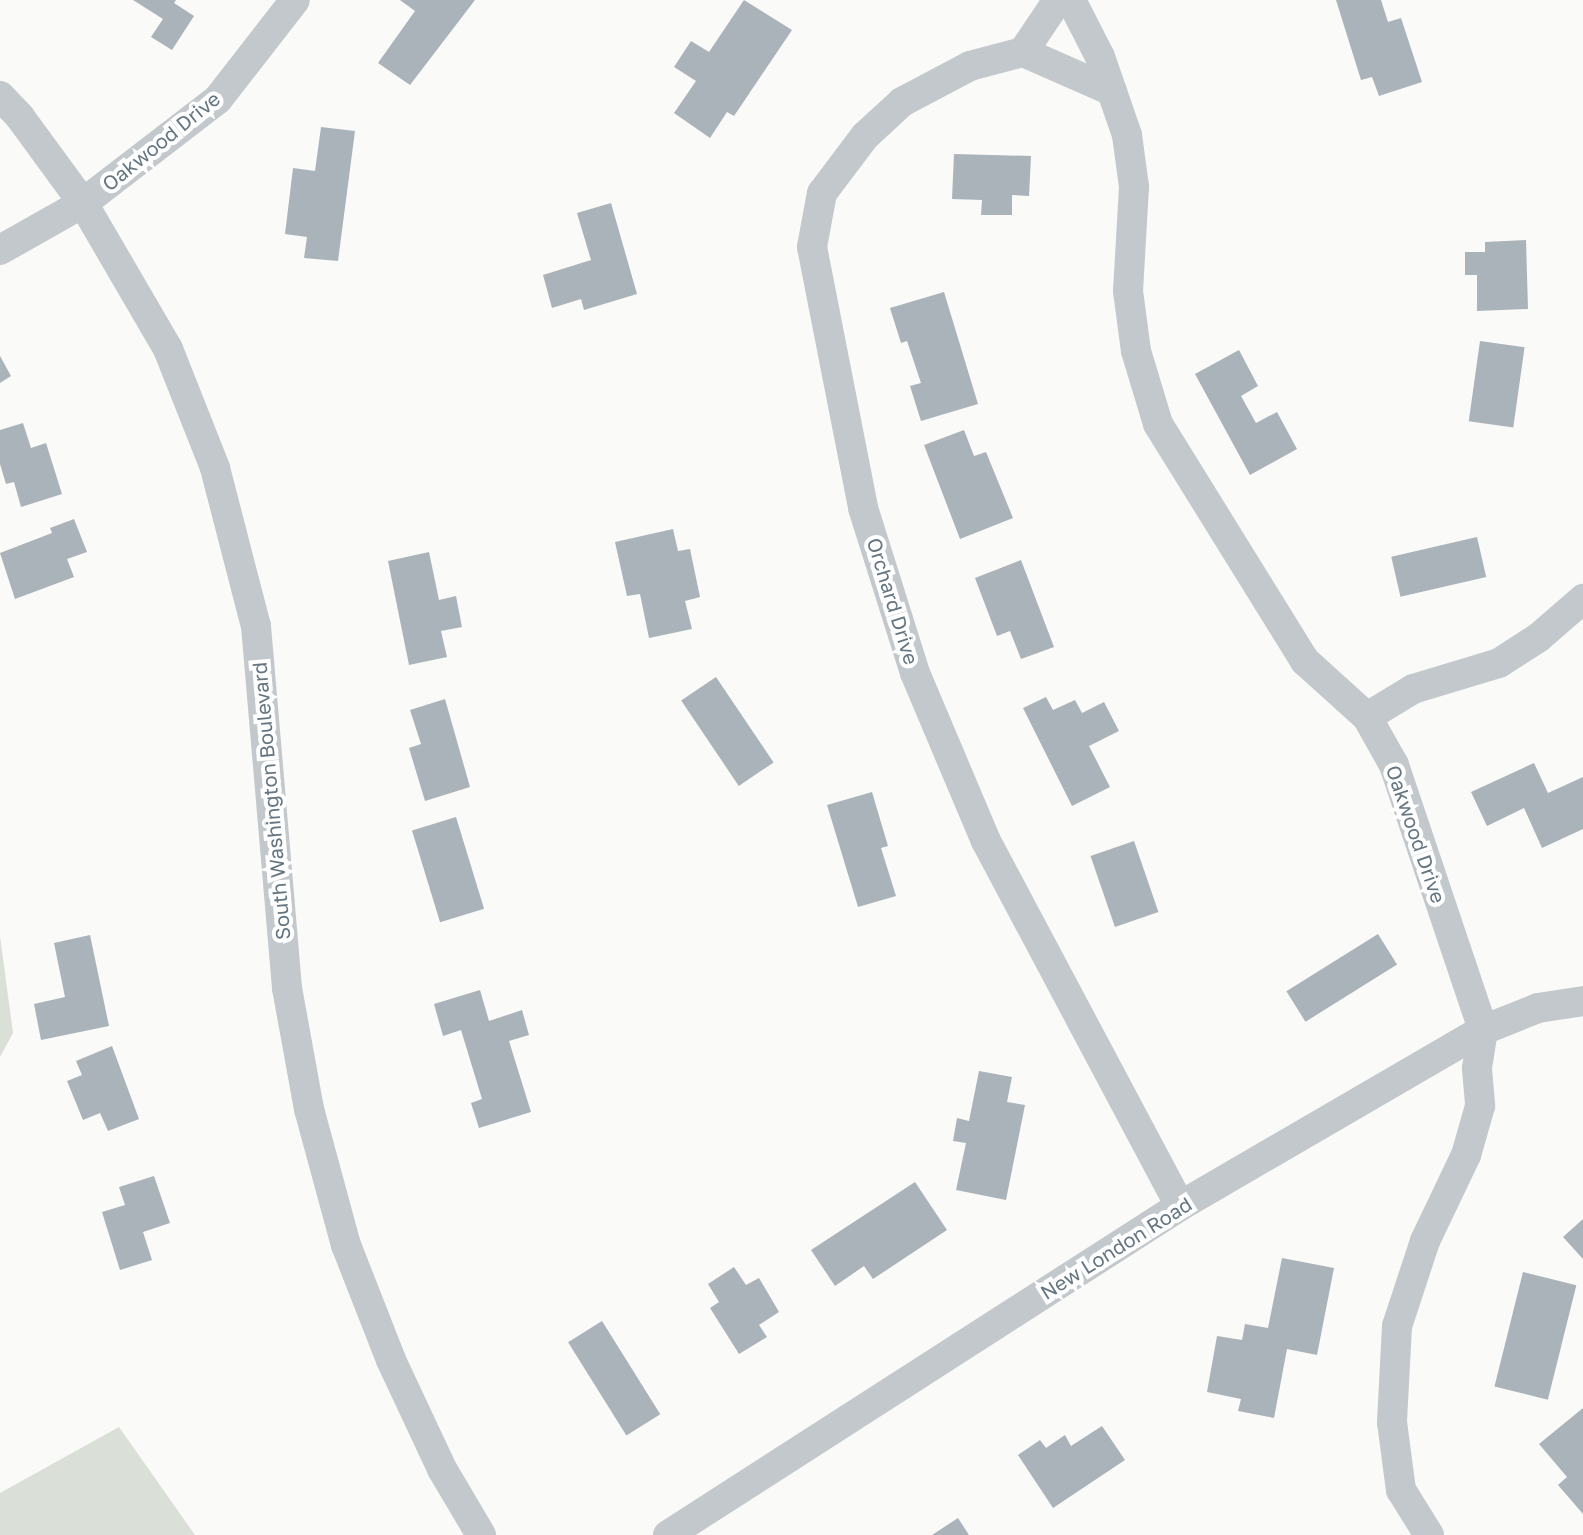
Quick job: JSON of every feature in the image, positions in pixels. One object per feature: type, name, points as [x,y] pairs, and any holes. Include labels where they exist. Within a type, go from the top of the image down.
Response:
[{"type":"street","name":"Oakwood Drive","points":[[0,250],[83,203],[218,99],[295,0]]},
{"type":"street","points":[[1058,0],[1023,52],[1112,91]]},
{"type":"street","name":"Oakwood Drive","points":[[1071,0],[1112,91],[1127,135],[1134,187],[1128,291],[1136,351],[1158,424],[1305,661],[1367,717],[1394,765],[1483,1030],[1477,1069],[1480,1106],[1466,1155],[1425,1241],[1397,1326],[1392,1422],[1401,1490],[1429,1535]]},
{"type":"street","name":"Orchard Drive","points":[[1023,52],[970,66],[902,102],[865,136],[822,193],[812,247],[863,508],[915,673],[986,841],[1180,1206]]},
{"type":"street","name":"South Washington Boulevard","points":[[0,96],[20,117],[83,203],[168,349],[215,468],[256,626],[287,988],[309,1109],[346,1245],[391,1360],[442,1469],[481,1535]]},
{"type":"street","points":[[1367,717],[1413,689],[1499,663],[1538,638],[1583,599]]},
{"type":"street","name":"New London Road","points":[[668,1535],[1180,1206],[1483,1030],[1538,1008],[1583,1001]]},
{"type":"shaded area","points":[[0,936],[13,1033],[0,1057]]},
{"type":"shaded area","points":[[119,1427],[195,1535],[0,1535],[0,1493]]},
{"type":"building","points":[[133,0],[176,0],[174,3],[194,16],[172,50],[151,37],[163,19]]},
{"type":"building","points":[[400,0],[475,0],[410,85],[378,63],[415,11]]},
{"type":"building","points":[[744,0],[792,30],[734,116],[727,112],[710,138],[674,113],[696,81],[674,67],[691,41],[709,52]]},
{"type":"building","points":[[1336,0],[1381,0],[1388,22],[1401,18],[1422,82],[1379,96],[1372,77],[1361,80]]},
{"type":"building","points":[[321,127],[355,131],[338,261],[304,258],[307,237],[285,234],[293,168],[315,171]]},
{"type":"building","points":[[954,154],[1031,156],[1029,196],[1012,195],[1012,215],[981,215],[982,200],[952,199]]},
{"type":"building","points":[[611,203],[637,294],[584,310],[581,299],[552,308],[543,275],[591,260],[577,213]]},
{"type":"building","points":[[1526,240],[1528,309],[1477,311],[1477,275],[1465,275],[1465,252],[1485,252],[1485,242]]},
{"type":"building","points":[[944,292],[978,404],[921,421],[910,386],[921,383],[907,341],[901,343],[890,308]]},
{"type":"building","points":[[1480,341],[1525,347],[1513,427],[1469,421]]},
{"type":"building","points":[[1239,350],[1258,386],[1241,396],[1256,423],[1277,412],[1297,449],[1250,475],[1195,374]]},
{"type":"building","points":[[0,356],[11,376],[0,383]]},
{"type":"building","points":[[23,423],[31,448],[46,443],[62,494],[21,507],[14,482],[6,484],[0,464],[0,430]]},
{"type":"building","points":[[964,430],[974,456],[986,452],[1013,518],[960,539],[924,445]]},
{"type":"building","points":[[74,519],[87,552],[67,559],[74,577],[15,599],[0,553],[52,533],[50,528]]},
{"type":"building","points":[[673,529],[678,551],[690,549],[700,597],[685,601],[692,629],[649,638],[640,594],[627,596],[615,542]]},
{"type":"building","points":[[1477,537],[1486,577],[1400,597],[1391,557]]},
{"type":"building","points":[[429,552],[439,600],[456,596],[462,627],[441,631],[447,657],[409,665],[388,561]]},
{"type":"building","points":[[1021,560],[1054,647],[1021,659],[1010,631],[997,636],[975,578]]},
{"type":"building","points":[[716,677],[774,762],[739,786],[681,700]]},
{"type":"building","points":[[1046,697],[1053,710],[1075,700],[1082,713],[1104,702],[1119,731],[1089,746],[1110,787],[1072,806],[1023,708]]},
{"type":"building","points":[[445,699],[470,787],[425,801],[409,748],[421,744],[410,710]]},
{"type":"building","points":[[1534,763],[1548,793],[1583,777],[1583,829],[1542,848],[1524,808],[1487,826],[1471,792]]},
{"type":"building","points":[[872,792],[888,846],[881,848],[896,896],[858,907],[827,805]]},
{"type":"building","points":[[456,817],[484,909],[440,922],[412,830]]},
{"type":"building","points":[[1134,841],[1158,912],[1115,927],[1091,856]]},
{"type":"building","points":[[1378,934],[1397,965],[1305,1022],[1286,991]]},
{"type":"building","points":[[90,935],[109,1026],[41,1040],[34,1004],[65,997],[54,943]]},
{"type":"building","points":[[480,990],[489,1021],[522,1010],[529,1035],[509,1041],[531,1112],[479,1128],[471,1103],[482,1099],[461,1030],[443,1036],[434,1004]]},
{"type":"building","points":[[112,1046],[139,1119],[108,1131],[100,1113],[83,1120],[67,1081],[82,1075],[76,1061]]},
{"type":"building","points":[[979,1071],[1012,1077],[1007,1102],[1025,1105],[1006,1200],[956,1190],[966,1143],[953,1141],[957,1118],[969,1121]]},
{"type":"building","points":[[154,1176],[170,1223],[143,1232],[152,1260],[120,1270],[102,1212],[125,1205],[119,1187]]},
{"type":"building","points":[[915,1182],[947,1230],[873,1279],[864,1266],[835,1286],[811,1250]]},
{"type":"building","points":[[1583,1219],[1583,1259],[1563,1237]]},
{"type":"building","points":[[1282,1258],[1334,1268],[1317,1355],[1287,1349],[1274,1418],[1238,1411],[1241,1399],[1207,1392],[1217,1336],[1242,1340],[1245,1324],[1268,1328]]},
{"type":"building","points":[[734,1267],[746,1285],[759,1278],[779,1312],[759,1325],[767,1337],[739,1354],[710,1308],[719,1302],[708,1284]]},
{"type":"building","points":[[1523,1272],[1576,1285],[1548,1400],[1494,1386]]},
{"type":"building","points":[[602,1321],[660,1414],[626,1435],[568,1342]]},
{"type":"building","points":[[1583,1408],[1583,1514],[1558,1485],[1567,1477],[1539,1444]]},
{"type":"building","points":[[1102,1426],[1125,1460],[1053,1508],[1018,1455],[1040,1440],[1046,1448],[1065,1435],[1071,1446]]},
{"type":"building","points":[[958,1518],[969,1535],[932,1535]]}]
